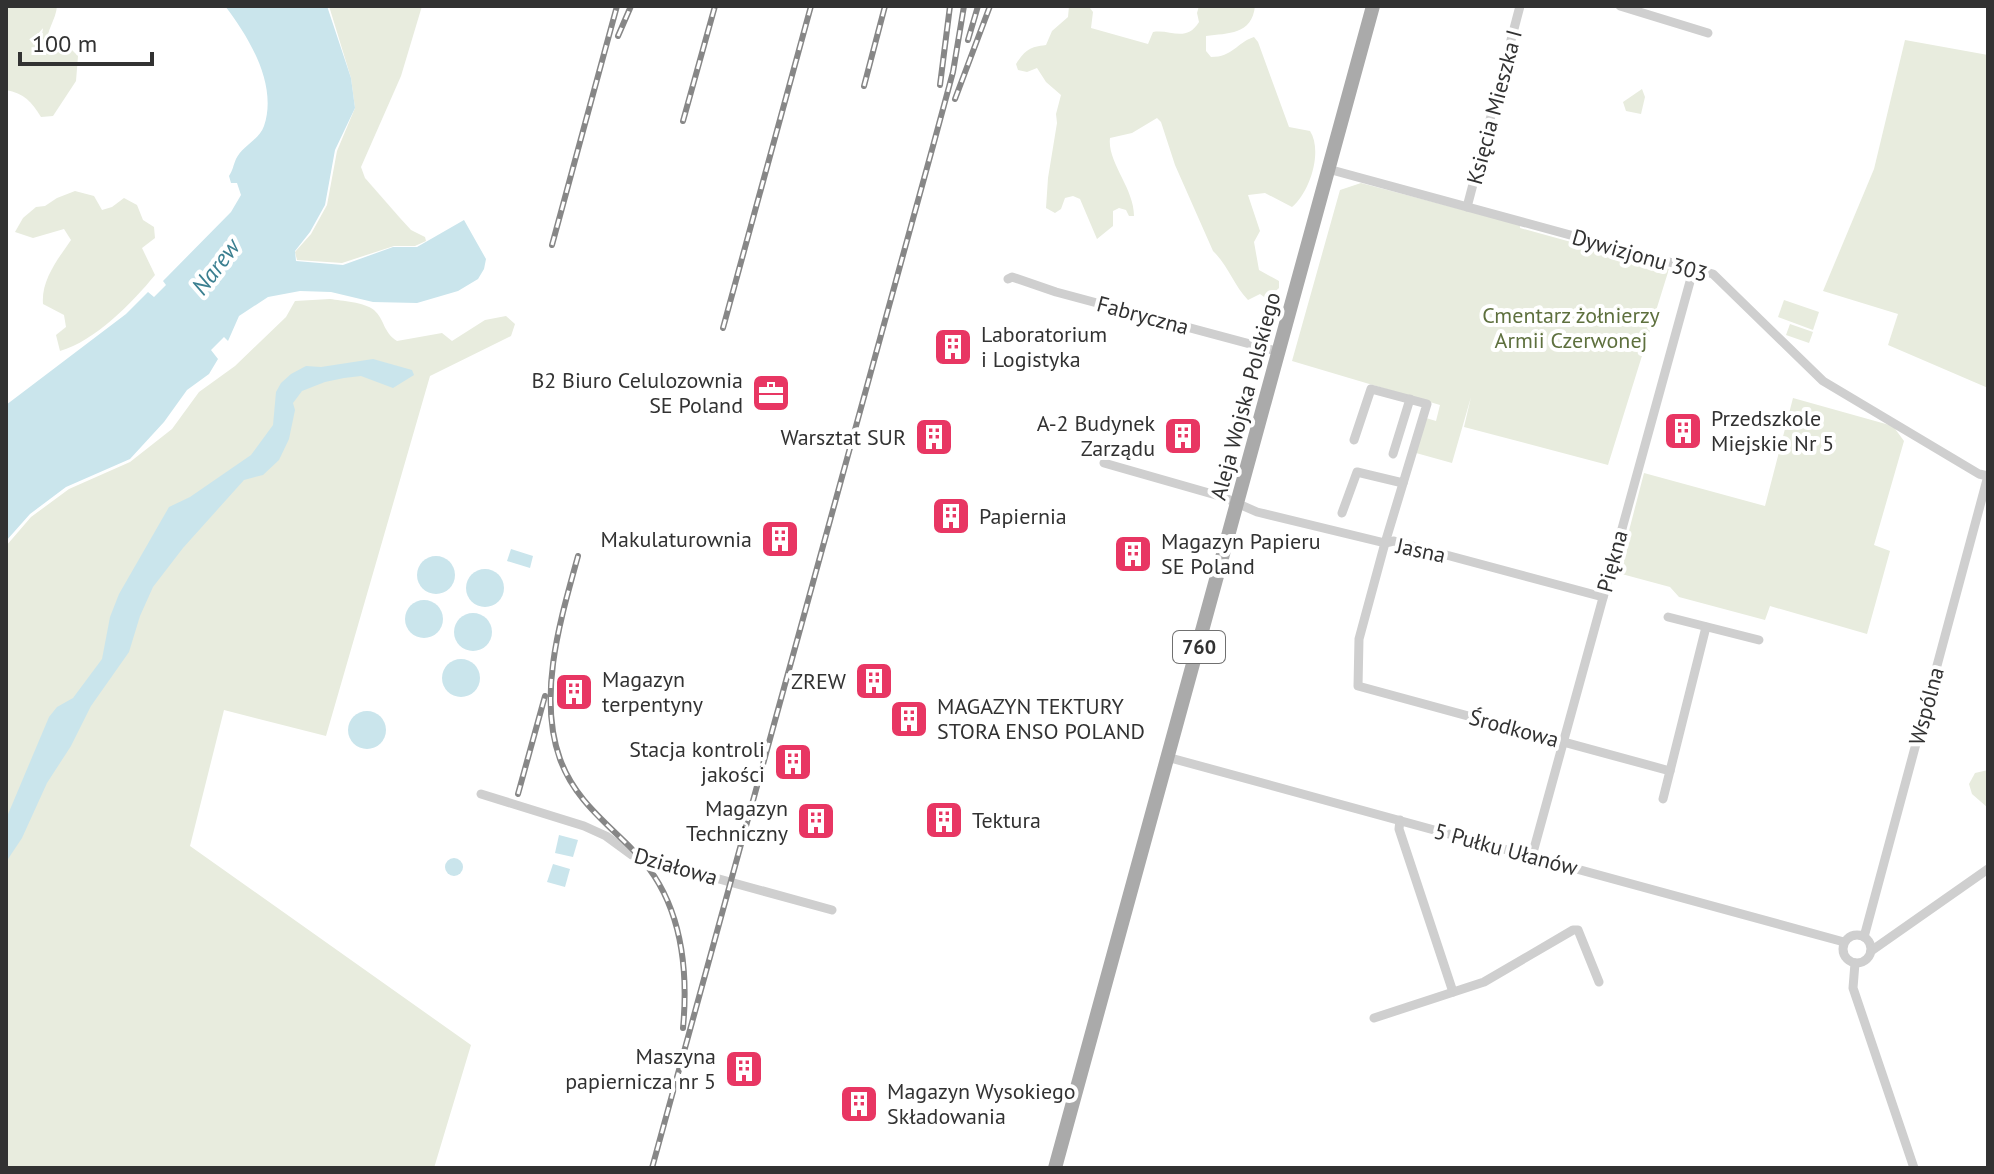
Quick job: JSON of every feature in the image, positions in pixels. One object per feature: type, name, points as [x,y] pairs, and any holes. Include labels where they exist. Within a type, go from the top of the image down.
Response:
[{"type":"main road","name":"Aleja Wojska Polskiego","points":[[1055,1168],[1239,505],[1373,6]]},
{"type":"street","name":"Księcia Mieszka I","points":[[1467,207],[1520,6]]},
{"type":"street","points":[[1620,6],[1708,33]]},
{"type":"street","name":"Dywizjonu 303","points":[[1328,169],[1713,274],[1823,381],[1979,474],[1988,476]]},
{"type":"street","name":"Piękna","points":[[1532,856],[1694,267]]},
{"type":"street","name":"Fabryczna","points":[[1008,279],[1012,277],[1056,292],[1280,352]]},
{"type":"street","points":[[1354,440],[1369,390],[1427,404],[1385,543]]},
{"type":"street","points":[[1393,454],[1410,399]]},
{"type":"street","name":"Jasna","points":[[1104,463],[1209,493],[1239,505],[1385,543],[1394,541],[1603,597]]},
{"type":"street","points":[[1342,513],[1357,472],[1403,483]]},
{"type":"street","name":"Wspólna","points":[[1864,937],[1988,476]]},
{"type":"street","name":"Środkowa","points":[[1385,543],[1359,639],[1358,686],[1670,771]]},
{"type":"street","points":[[1668,617],[1759,640]]},
{"type":"street","points":[[1663,799],[1706,627]]},
{"type":"street","name":"5 Pułku Ułanów","points":[[1167,757],[1844,942]]},
{"type":"street","name":"Działowa","points":[[481,794],[584,826],[606,836],[632,855],[832,910]]},
{"type":"street","points":[[1400,820],[1399,829],[1453,992]]},
{"type":"street","points":[[1871,951],[1870,943],[1864,937],[1855,935],[1844,942],[1844,956],[1855,963],[1863,961],[1871,951],[1988,869]]},
{"type":"street","points":[[1374,1018],[1491,978],[1575,929],[1599,982]]},
{"type":"street","points":[[1855,963],[1855,993],[1914,1168]]},
{"type":"green space","points":[[6,6],[57,6],[47,45],[56,49],[68,46],[78,56],[76,81],[53,116],[41,117],[27,99],[6,90]]},
{"type":"green space","points":[[329,6],[422,6],[401,76],[361,167],[365,178],[400,218],[426,241],[415,246],[394,246],[342,263],[297,260],[295,252],[311,234],[327,205],[337,151],[355,108],[351,78]]},
{"type":"green space","points":[[1069,6],[1090,8],[1093,12],[1091,28],[1148,44],[1153,32],[1189,32],[1199,22],[1199,6],[1255,6],[1249,22],[1238,31],[1206,36],[1206,51],[1211,57],[1224,55],[1254,37],[1289,127],[1310,131],[1315,149],[1309,182],[1292,207],[1265,193],[1248,195],[1260,231],[1254,242],[1259,270],[1279,281],[1279,288],[1267,299],[1260,294],[1248,300],[1213,251],[1157,118],[1132,133],[1110,138],[1112,156],[1130,195],[1134,216],[1119,208],[1113,211],[1113,226],[1097,239],[1080,199],[1073,196],[1065,198],[1061,209],[1055,213],[1046,208],[1056,114],[1061,95],[1046,82],[1037,68],[1027,72],[1018,70],[1016,64],[1029,50],[1046,45],[1052,31],[1068,17]]},
{"type":"green space","points":[[1905,40],[1988,55],[1988,388],[1888,345],[1898,314],[1823,291],[1874,169]]},
{"type":"green space","points":[[1642,89],[1645,97],[1641,114],[1626,111],[1623,102]]},
{"type":"green space","name":"Cmentarz żołnierzy Armii Czerwonej","points":[[1361,183],[1669,269],[1608,465],[1464,427],[1471,397],[1452,463],[1416,453],[1426,418],[1436,421],[1440,405],[1292,361],[1340,190]]},
{"type":"green space","points":[[75,191],[94,196],[102,210],[124,198],[137,205],[143,220],[154,227],[155,238],[142,248],[155,275],[124,309],[99,330],[60,351],[56,335],[66,327],[64,315],[43,304],[43,295],[51,270],[71,240],[64,229],[33,238],[15,232],[23,218],[36,207],[45,206]]},
{"type":"green space","points":[[330,299],[370,307],[397,341],[442,333],[452,341],[485,320],[506,316],[515,324],[511,336],[430,376],[326,736],[224,710],[190,846],[471,1045],[434,1168],[6,1168],[6,546],[31,517],[69,489],[130,462],[172,429],[199,392],[235,366],[286,317],[295,301]]},
{"type":"green space","points":[[1784,300],[1819,312],[1813,330],[1778,317]]},
{"type":"green space","points":[[1790,324],[1813,332],[1809,343],[1786,335]]},
{"type":"green space","points":[[1793,398],[1893,426],[1904,441],[1874,545],[1890,551],[1867,634],[1770,606],[1765,620],[1679,597],[1670,587],[1618,573],[1644,473],[1765,506]]},
{"type":"green space","points":[[1988,770],[1988,808],[1972,794],[1969,784],[1975,773]]},
{"type":"water","name":"Narew","points":[[225,6],[327,6],[351,78],[355,108],[335,150],[325,205],[295,251],[296,261],[343,265],[393,247],[417,247],[464,220],[486,259],[484,269],[478,279],[458,291],[417,303],[373,302],[331,292],[300,291],[268,297],[239,316],[228,341],[224,337],[211,350],[218,359],[209,374],[187,390],[164,422],[130,459],[66,487],[30,514],[6,541],[6,405],[126,314],[148,292],[154,297],[166,285],[163,281],[231,212],[241,195],[237,183],[231,183],[229,176],[239,154],[264,126],[267,94],[252,47]]},
{"type":"water","points":[[373,359],[412,370],[414,375],[393,388],[361,376],[325,382],[302,391],[293,403],[295,410],[289,439],[279,460],[263,475],[244,480],[183,548],[153,587],[129,652],[91,706],[71,746],[47,783],[22,838],[6,862],[6,819],[49,717],[57,707],[73,698],[102,659],[110,617],[119,594],[169,507],[190,497],[251,455],[273,425],[276,392],[291,374],[306,366],[321,367]]},
{"type":"water","points":[[511,549],[533,556],[530,568],[507,561]]},
{"type":"water","points":[[436,556],[450,561],[455,575],[450,589],[436,594],[422,589],[417,575],[422,561]]},
{"type":"water","points":[[485,569],[499,574],[504,588],[499,602],[485,607],[471,602],[466,588],[471,574]]},
{"type":"water","points":[[424,600],[438,605],[443,619],[438,633],[424,638],[410,633],[405,619],[410,605]]},
{"type":"water","points":[[473,613],[487,618],[492,632],[487,646],[473,651],[459,646],[454,632],[459,618]]},
{"type":"water","points":[[461,659],[475,664],[480,678],[475,692],[461,697],[447,692],[442,678],[447,664]]},
{"type":"water","points":[[367,711],[381,716],[386,730],[381,744],[367,749],[353,744],[348,730],[353,716]]},
{"type":"water","points":[[559,835],[578,840],[573,857],[555,853]]},
{"type":"water","points":[[454,858],[463,867],[454,876],[445,867]]},
{"type":"water","points":[[553,864],[570,869],[565,887],[547,882]]},
{"type":"railway","points":[[552,245],[617,6]]},
{"type":"railway","points":[[618,36],[631,6]]},
{"type":"railway","points":[[683,121],[715,6]]},
{"type":"railway","points":[[723,328],[811,6]]},
{"type":"railway","points":[[864,86],[885,6]]},
{"type":"railway","points":[[940,85],[950,6]]},
{"type":"railway","points":[[652,1168],[953,72],[964,6]]},
{"type":"railway","points":[[968,40],[978,6]]},
{"type":"railway","points":[[955,99],[990,6]]},
{"type":"railway","points":[[578,556],[554,657],[551,683],[553,734],[560,759],[573,785],[590,808],[648,867],[671,908],[682,955],[683,1028]]},
{"type":"railway","points":[[518,794],[545,696]]},
{"type":"place","name":"Laboratorium i Logistyka","points":[[953,347]]},
{"type":"place","name":"B2 Biuro Celulozownia SE Poland","points":[[771,393]]},
{"type":"place","name":"Przedszkole Miejskie Nr 5","points":[[1683,431]]},
{"type":"place","name":"A-2 Budynek Zarządu","points":[[1183,436]]},
{"type":"place","name":"Warsztat SUR","points":[[934,437]]},
{"type":"place","name":"Papiernia","points":[[951,516]]},
{"type":"place","name":"Makulaturownia","points":[[780,539]]},
{"type":"place","name":"Magazyn Papieru SE Poland","points":[[1133,554]]},
{"type":"place","name":"ZREW","points":[[874,681]]},
{"type":"place","name":"Magazyn terpentyny","points":[[574,692]]},
{"type":"place","name":"MAGAZYN TEKTURY STORA ENSO POLAND","points":[[909,719]]},
{"type":"place","name":"Stacja kontroli jakości","points":[[793,762]]},
{"type":"place","name":"Tektura","points":[[944,820]]},
{"type":"place","name":"Magazyn Techniczny","points":[[816,821]]},
{"type":"place","name":"Maszyna papiernicza nr 5","points":[[744,1069]]},
{"type":"place","name":"Magazyn Wysokiego Składowania","points":[[859,1104]]}]
